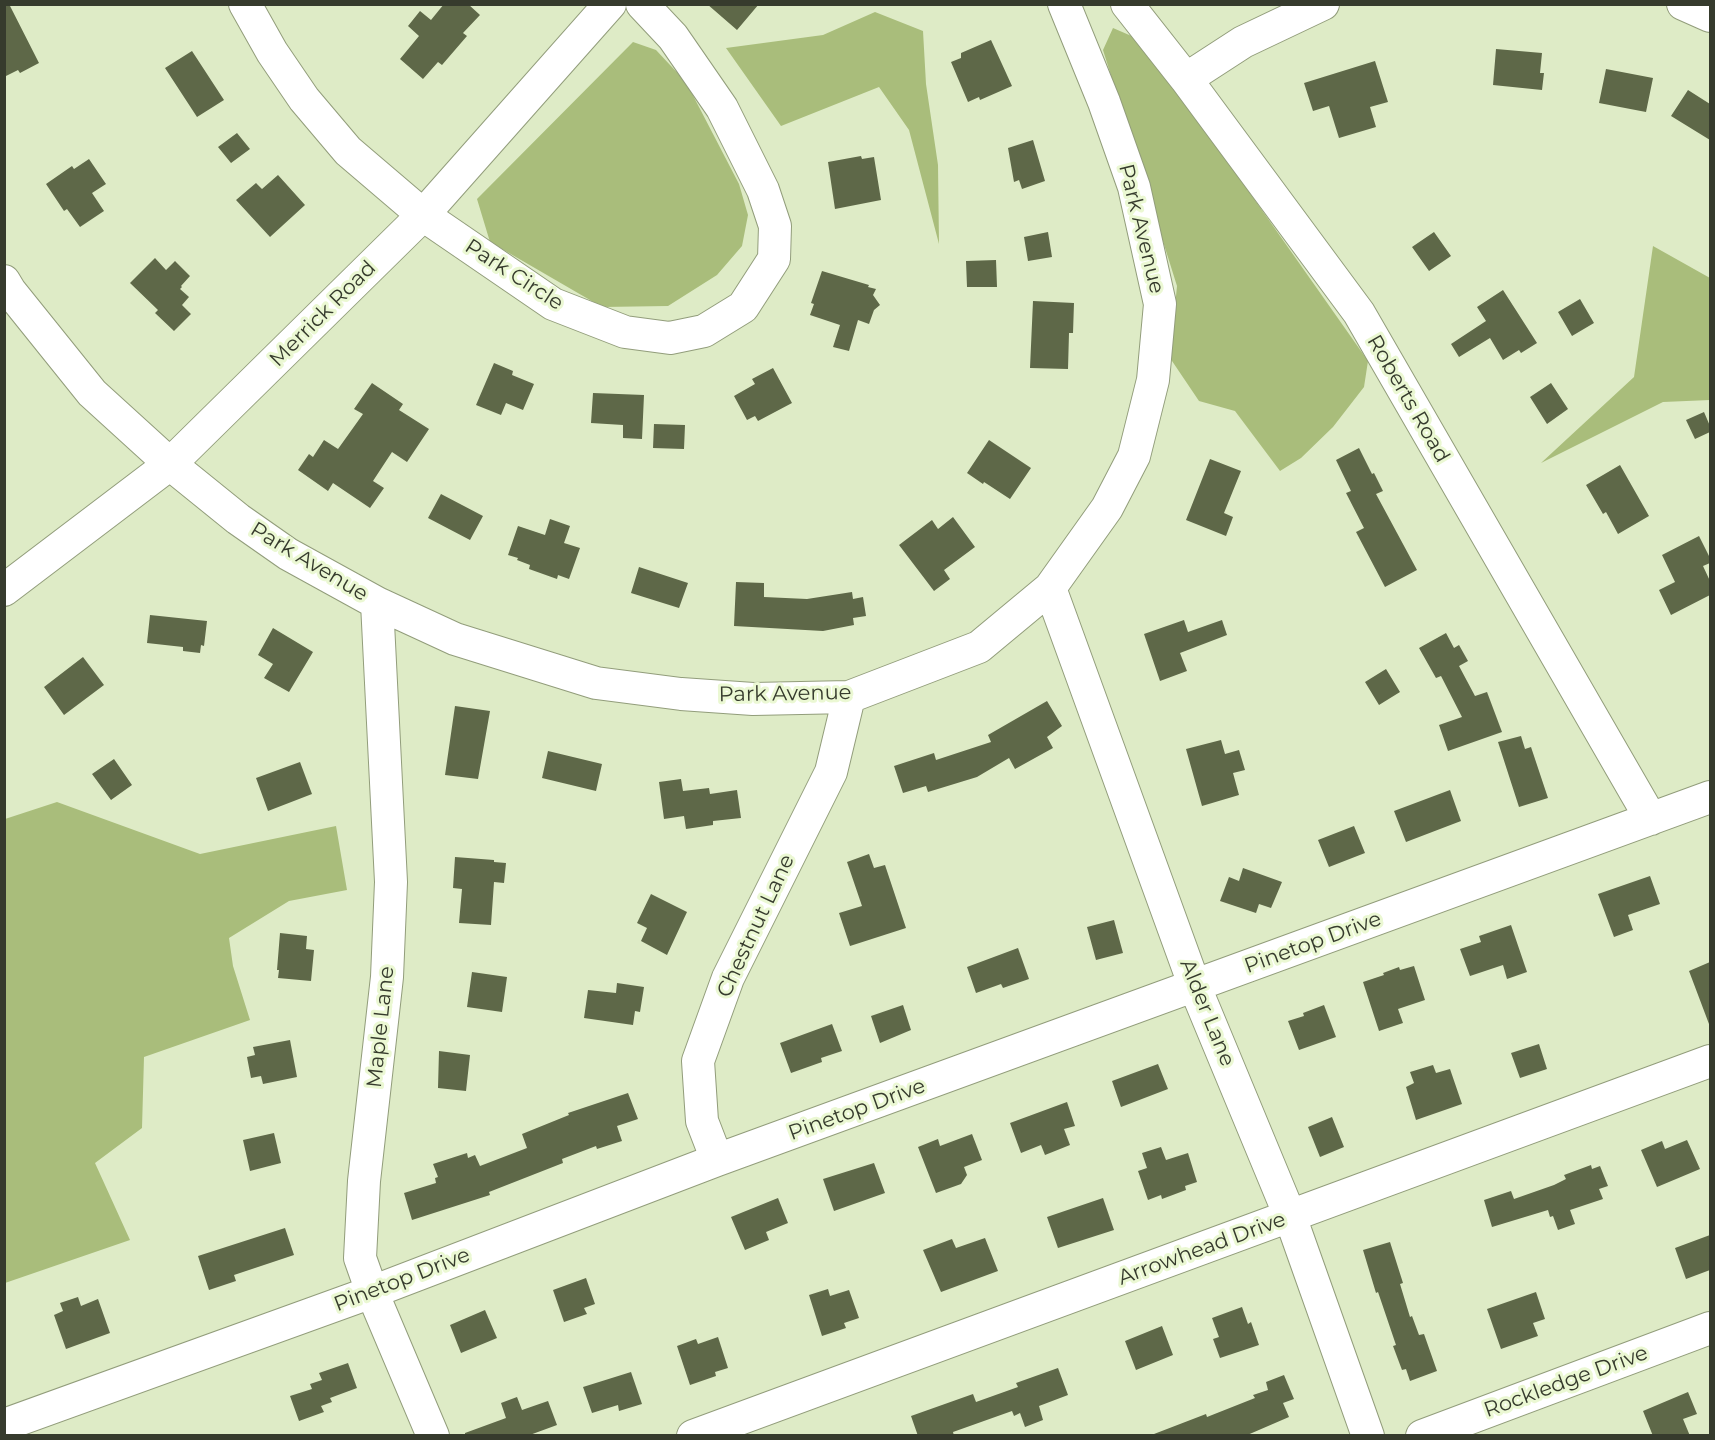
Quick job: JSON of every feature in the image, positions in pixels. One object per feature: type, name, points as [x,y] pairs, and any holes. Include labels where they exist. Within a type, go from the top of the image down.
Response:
[{"type":"street","name":"Park Circle","points":[[245,4],[272,52],[304,99],[348,151],[423,215],[553,304],[625,332],[670,338],[704,331],[743,307],[774,259],[775,226],[766,199],[722,108],[672,37],[642,4]]},
{"type":"street","name":"Merrick Road","points":[[4,590],[170,464],[423,215],[610,4]]},
{"type":"street","name":"Park Avenue","points":[[4,281],[92,393],[170,464],[238,519],[288,554],[377,603],[455,639],[596,683],[681,694],[753,699],[849,697],[979,647],[1050,588],[1107,508],[1134,456],[1153,380],[1160,304],[1134,187],[1104,102],[1064,4]]},
{"type":"street","name":"Roberts Road","points":[[1127,4],[1186,79],[1359,314],[1652,819]]},
{"type":"street","points":[[1186,79],[1243,42],[1323,4]]},
{"type":"street","points":[[1683,4],[1710,16]]},
{"type":"street","name":"Alder Lane","points":[[1050,588],[1195,987],[1290,1216],[1368,1436]]},
{"type":"street","name":"Maple Lane","points":[[377,603],[391,882],[387,977],[364,1181],[360,1258],[433,1436]]},
{"type":"street","name":"Chestnut Lane","points":[[717,1160],[702,1122],[699,1061],[728,978],[831,772],[849,697]]},
{"type":"street","name":"Pinetop Drive","points":[[4,1425],[372,1292],[717,1160],[1710,797]]},
{"type":"street","name":"Arrowhead Drive","points":[[693,1436],[1710,1061]]},
{"type":"street","name":"Rockledge Drive","points":[[1422,1436],[1710,1328]]},
{"type":"green space","points":[[875,12],[923,31],[926,84],[938,165],[939,244],[909,130],[879,87],[781,126],[726,48],[823,35]]},
{"type":"green space","points":[[1113,28],[1143,41],[1368,361],[1364,387],[1333,427],[1301,458],[1280,471],[1235,411],[1199,401],[1170,358],[1177,286],[1103,50]]},
{"type":"green space","points":[[633,42],[656,50],[686,82],[739,184],[748,215],[742,246],[717,275],[668,306],[602,307],[490,242],[477,199]]},
{"type":"green space","points":[[1653,246],[1710,278],[1710,400],[1663,402],[1541,463],[1634,377]]},
{"type":"green space","points":[[57,802],[200,854],[336,826],[347,890],[289,901],[229,938],[233,966],[250,1020],[144,1057],[142,1128],[95,1163],[130,1240],[5,1283],[5,819]]},
{"type":"building","points":[[4,4],[9,4],[39,63],[20,73],[18,70],[4,77]]},
{"type":"building","points":[[444,4],[468,4],[480,15],[463,33],[467,36],[442,65],[438,62],[423,79],[400,59],[419,36],[408,26],[420,11],[431,20]]},
{"type":"building","points":[[707,4],[759,4],[737,30]]},
{"type":"building","points":[[991,40],[1012,86],[980,100],[979,97],[968,102],[951,62],[961,58],[961,53]]},
{"type":"building","points":[[1496,49],[1542,53],[1540,73],[1544,73],[1542,90],[1493,85]]},
{"type":"building","points":[[192,51],[224,100],[197,117],[165,68]]},
{"type":"building","points":[[1375,61],[1388,102],[1370,107],[1376,127],[1339,138],[1329,106],[1313,111],[1304,83]]},
{"type":"building","points":[[1606,69],[1653,78],[1646,112],[1599,103]]},
{"type":"building","points":[[1688,90],[1710,104],[1710,140],[1671,116]]},
{"type":"building","points":[[237,133],[250,149],[231,163],[218,147]]},
{"type":"building","points":[[1033,140],[1045,181],[1022,189],[1019,180],[1014,182],[1008,148]]},
{"type":"building","points":[[861,156],[862,159],[874,157],[881,200],[835,209],[828,162]]},
{"type":"building","points":[[89,159],[106,184],[92,193],[104,211],[80,227],[67,209],[64,211],[46,184],[72,166],[74,169]]},
{"type":"building","points":[[278,175],[305,205],[270,237],[236,200],[256,183],[262,189]]},
{"type":"building","points":[[1048,232],[1052,257],[1028,261],[1024,237]]},
{"type":"building","points":[[1434,232],[1451,256],[1429,271],[1412,247]]},
{"type":"building","points":[[155,258],[166,270],[175,261],[190,276],[180,289],[189,297],[182,305],[191,314],[174,331],[155,313],[158,310],[130,283]]},
{"type":"building","points":[[996,260],[997,287],[967,287],[966,261]]},
{"type":"building","points":[[822,271],[876,289],[873,295],[880,305],[874,310],[869,324],[858,320],[849,351],[833,347],[840,325],[810,315],[814,304],[811,303]]},
{"type":"building","points":[[1503,290],[1537,343],[1503,360],[1490,338],[1459,357],[1451,344],[1486,321],[1477,307]]},
{"type":"building","points":[[1580,299],[1594,323],[1572,336],[1558,312]]},
{"type":"building","points":[[1033,301],[1074,303],[1073,333],[1069,333],[1068,369],[1030,368]]},
{"type":"building","points":[[494,363],[513,371],[512,375],[534,384],[523,410],[506,403],[501,415],[476,405]]},
{"type":"building","points":[[773,368],[792,403],[758,421],[755,416],[747,420],[734,396],[755,384],[752,379]]},
{"type":"building","points":[[372,383],[403,404],[399,410],[429,429],[407,462],[392,452],[373,481],[384,488],[370,508],[333,483],[328,491],[298,470],[309,454],[313,457],[324,440],[338,449],[363,414],[354,409]]},
{"type":"building","points":[[1551,383],[1568,409],[1547,424],[1530,397]]},
{"type":"building","points":[[593,393],[644,395],[642,439],[623,438],[623,425],[591,423]]},
{"type":"building","points":[[1704,412],[1710,432],[1695,439],[1686,420]]},
{"type":"building","points":[[654,424],[685,425],[684,449],[653,448]]},
{"type":"building","points":[[989,440],[1031,468],[1010,499],[967,473]]},
{"type":"building","points":[[1359,448],[1383,491],[1376,494],[1417,570],[1385,587],[1356,532],[1364,528],[1346,493],[1351,491],[1336,460]]},
{"type":"building","points":[[1210,459],[1241,471],[1224,513],[1233,517],[1226,536],[1186,520]]},
{"type":"building","points":[[1620,465],[1649,516],[1618,534],[1606,512],[1603,514],[1586,485]]},
{"type":"building","points":[[441,494],[483,516],[470,540],[428,518]]},
{"type":"building","points":[[953,517],[975,547],[944,570],[950,579],[934,591],[899,545],[932,520],[938,529]]},
{"type":"building","points":[[550,519],[570,526],[564,543],[580,548],[569,579],[558,575],[557,579],[529,569],[530,565],[508,555],[518,526],[545,535]]},
{"type":"building","points":[[1699,536],[1710,558],[1710,563],[1703,566],[1710,581],[1710,595],[1671,615],[1659,590],[1675,582],[1662,555]]},
{"type":"building","points":[[639,567],[688,583],[679,608],[631,593]]},
{"type":"building","points":[[736,582],[764,583],[764,597],[807,599],[852,592],[853,599],[863,597],[866,616],[853,618],[854,625],[823,631],[734,626]]},
{"type":"building","points":[[150,615],[207,621],[204,646],[201,645],[200,653],[183,651],[183,647],[147,643]]},
{"type":"building","points":[[1184,620],[1188,632],[1222,620],[1227,635],[1180,653],[1187,671],[1160,681],[1144,634]]},
{"type":"building","points":[[273,628],[313,652],[289,692],[264,678],[273,664],[258,655]]},
{"type":"building","points":[[1446,633],[1454,648],[1459,645],[1468,661],[1459,666],[1475,696],[1487,692],[1502,732],[1448,751],[1439,725],[1462,717],[1441,676],[1436,678],[1419,648]]},
{"type":"building","points":[[83,657],[104,685],[64,715],[44,687]]},
{"type":"building","points":[[1386,669],[1400,692],[1379,705],[1365,682]]},
{"type":"building","points":[[1047,701],[1062,726],[1047,737],[1053,748],[1015,769],[1009,758],[977,777],[928,792],[926,786],[903,793],[894,766],[934,753],[936,760],[991,742],[988,735]]},
{"type":"building","points":[[455,706],[490,711],[478,779],[445,775]]},
{"type":"building","points":[[1521,736],[1525,749],[1531,747],[1548,798],[1519,807],[1498,742]]},
{"type":"building","points":[[1221,740],[1225,754],[1239,750],[1245,770],[1233,773],[1239,795],[1202,806],[1186,749]]},
{"type":"building","points":[[548,751],[602,764],[596,791],[542,778]]},
{"type":"building","points":[[114,759],[132,785],[111,800],[92,774]]},
{"type":"building","points":[[300,762],[312,794],[268,811],[256,778]]},
{"type":"building","points":[[681,779],[683,791],[709,788],[710,794],[737,790],[741,818],[713,821],[713,825],[686,829],[684,816],[664,819],[659,782]]},
{"type":"building","points":[[1450,790],[1461,821],[1406,842],[1394,811]]},
{"type":"building","points":[[1354,826],[1365,853],[1329,867],[1318,840]]},
{"type":"building","points":[[869,854],[874,868],[885,865],[906,928],[850,946],[839,913],[862,906],[847,862]]},
{"type":"building","points":[[455,857],[506,863],[504,883],[494,882],[491,925],[459,923],[462,889],[453,888]]},
{"type":"building","points":[[1243,868],[1282,882],[1271,908],[1259,904],[1256,913],[1220,901],[1229,877],[1239,881]]},
{"type":"building","points":[[1650,876],[1660,904],[1628,915],[1633,930],[1614,937],[1598,894]]},
{"type":"building","points":[[651,894],[687,912],[667,955],[641,941],[647,928],[637,923]]},
{"type":"building","points":[[1114,920],[1123,953],[1096,960],[1087,927]]},
{"type":"building","points":[[1511,925],[1527,972],[1507,979],[1503,965],[1470,976],[1460,949],[1481,942],[1479,936]]},
{"type":"building","points":[[280,933],[307,936],[306,949],[314,950],[311,981],[278,978]]},
{"type":"building","points":[[1018,948],[1029,979],[1003,988],[1001,984],[976,993],[967,967]]},
{"type":"building","points":[[1710,962],[1710,1024],[1709,1024],[1689,971]]},
{"type":"building","points":[[1414,966],[1425,1000],[1398,1009],[1403,1023],[1379,1031],[1363,982],[1399,967],[1400,970]]},
{"type":"building","points":[[472,972],[507,977],[502,1012],[467,1007]]},
{"type":"building","points":[[617,983],[644,987],[640,1012],[635,1011],[633,1025],[584,1018],[588,990],[616,993]]},
{"type":"building","points":[[903,1005],[911,1030],[880,1043],[871,1016]]},
{"type":"building","points":[[1324,1005],[1336,1037],[1299,1050],[1288,1021],[1304,1016],[1303,1013]]},
{"type":"building","points":[[832,1024],[842,1051],[821,1058],[822,1062],[791,1073],[780,1043]]},
{"type":"building","points":[[290,1040],[297,1077],[263,1084],[261,1076],[251,1078],[247,1057],[255,1055],[253,1047]]},
{"type":"building","points":[[1539,1044],[1547,1069],[1520,1078],[1511,1053]]},
{"type":"building","points":[[439,1051],[470,1055],[466,1091],[438,1088]]},
{"type":"building","points":[[1158,1064],[1168,1089],[1121,1107],[1112,1081]]},
{"type":"building","points":[[1433,1065],[1436,1073],[1450,1069],[1462,1104],[1416,1120],[1406,1087],[1414,1083],[1410,1072]]},
{"type":"building","points":[[628,1093],[638,1119],[617,1126],[622,1141],[597,1149],[596,1146],[562,1159],[563,1163],[489,1192],[490,1195],[412,1220],[404,1193],[436,1183],[435,1178],[438,1177],[433,1164],[467,1153],[468,1158],[475,1155],[480,1166],[527,1148],[522,1134],[569,1115],[568,1113]]},
{"type":"building","points":[[1067,1102],[1075,1126],[1064,1129],[1070,1145],[1045,1155],[1041,1145],[1021,1153],[1010,1123]]},
{"type":"building","points":[[1332,1117],[1344,1147],[1320,1157],[1308,1127]]},
{"type":"building","points":[[274,1133],[281,1163],[250,1171],[243,1140]]},
{"type":"building","points":[[972,1134],[982,1160],[964,1167],[967,1175],[961,1184],[936,1193],[918,1147],[938,1139],[940,1146]]},
{"type":"building","points":[[1687,1140],[1700,1169],[1657,1187],[1641,1150],[1662,1141],[1665,1149]]},
{"type":"building","points":[[1161,1147],[1166,1160],[1188,1153],[1197,1182],[1185,1186],[1186,1190],[1162,1199],[1161,1195],[1148,1200],[1138,1171],[1147,1168],[1142,1153]]},
{"type":"building","points":[[874,1163],[885,1193],[834,1211],[823,1179]]},
{"type":"building","points":[[1591,1165],[1592,1169],[1600,1166],[1608,1186],[1599,1189],[1603,1199],[1570,1210],[1575,1224],[1558,1230],[1548,1210],[1492,1227],[1484,1200],[1511,1191],[1514,1199],[1554,1185],[1566,1179],[1564,1175]]},
{"type":"building","points":[[778,1198],[788,1223],[766,1232],[769,1240],[745,1250],[731,1217]]},
{"type":"building","points":[[1103,1198],[1114,1230],[1058,1248],[1047,1217]]},
{"type":"building","points":[[285,1228],[294,1255],[234,1275],[236,1281],[209,1290],[198,1256]]},
{"type":"building","points":[[1710,1235],[1710,1270],[1686,1279],[1675,1248]]},
{"type":"building","points":[[985,1238],[998,1271],[941,1292],[923,1250],[952,1239],[956,1248]]},
{"type":"building","points":[[1390,1242],[1403,1283],[1400,1284],[1410,1317],[1412,1316],[1419,1335],[1424,1334],[1437,1371],[1410,1381],[1406,1369],[1402,1370],[1393,1346],[1396,1345],[1378,1292],[1376,1293],[1363,1250]]},
{"type":"building","points":[[586,1278],[595,1304],[584,1308],[587,1314],[564,1322],[553,1290]]},
{"type":"building","points":[[828,1289],[830,1296],[849,1290],[859,1318],[844,1323],[846,1328],[822,1336],[809,1295]]},
{"type":"building","points":[[1536,1292],[1545,1319],[1533,1323],[1538,1336],[1501,1349],[1487,1309]]},
{"type":"building","points":[[78,1297],[81,1306],[98,1299],[110,1333],[66,1349],[54,1315],[63,1311],[60,1303]]},
{"type":"building","points":[[1242,1307],[1248,1324],[1251,1322],[1259,1345],[1220,1358],[1213,1339],[1219,1337],[1212,1318]]},
{"type":"building","points":[[485,1310],[497,1338],[461,1353],[450,1325]]},
{"type":"building","points":[[1162,1326],[1173,1355],[1136,1370],[1125,1341]]},
{"type":"building","points":[[718,1337],[728,1368],[715,1372],[716,1376],[690,1385],[677,1346],[696,1339],[698,1344]]},
{"type":"building","points":[[348,1363],[357,1388],[330,1398],[332,1402],[321,1406],[324,1412],[299,1421],[290,1396],[312,1389],[310,1384],[322,1380],[319,1373]]},
{"type":"building","points":[[1058,1368],[1068,1395],[1039,1406],[1043,1420],[1025,1427],[1020,1413],[1014,1416],[1012,1411],[953,1432],[954,1436],[918,1436],[911,1416],[973,1394],[976,1402],[1018,1387],[1016,1383]]},
{"type":"building","points":[[631,1372],[642,1404],[619,1411],[618,1405],[592,1413],[583,1387]]},
{"type":"building","points":[[1284,1375],[1294,1399],[1283,1403],[1289,1417],[1245,1436],[1154,1436],[1154,1434],[1206,1414],[1207,1417],[1255,1398],[1253,1395],[1268,1390],[1266,1382]]},
{"type":"building","points":[[1688,1392],[1697,1414],[1683,1419],[1690,1436],[1653,1436],[1643,1411]]},
{"type":"building","points":[[517,1397],[522,1410],[548,1401],[557,1425],[527,1436],[465,1436],[465,1433],[506,1418],[501,1403]]}]
